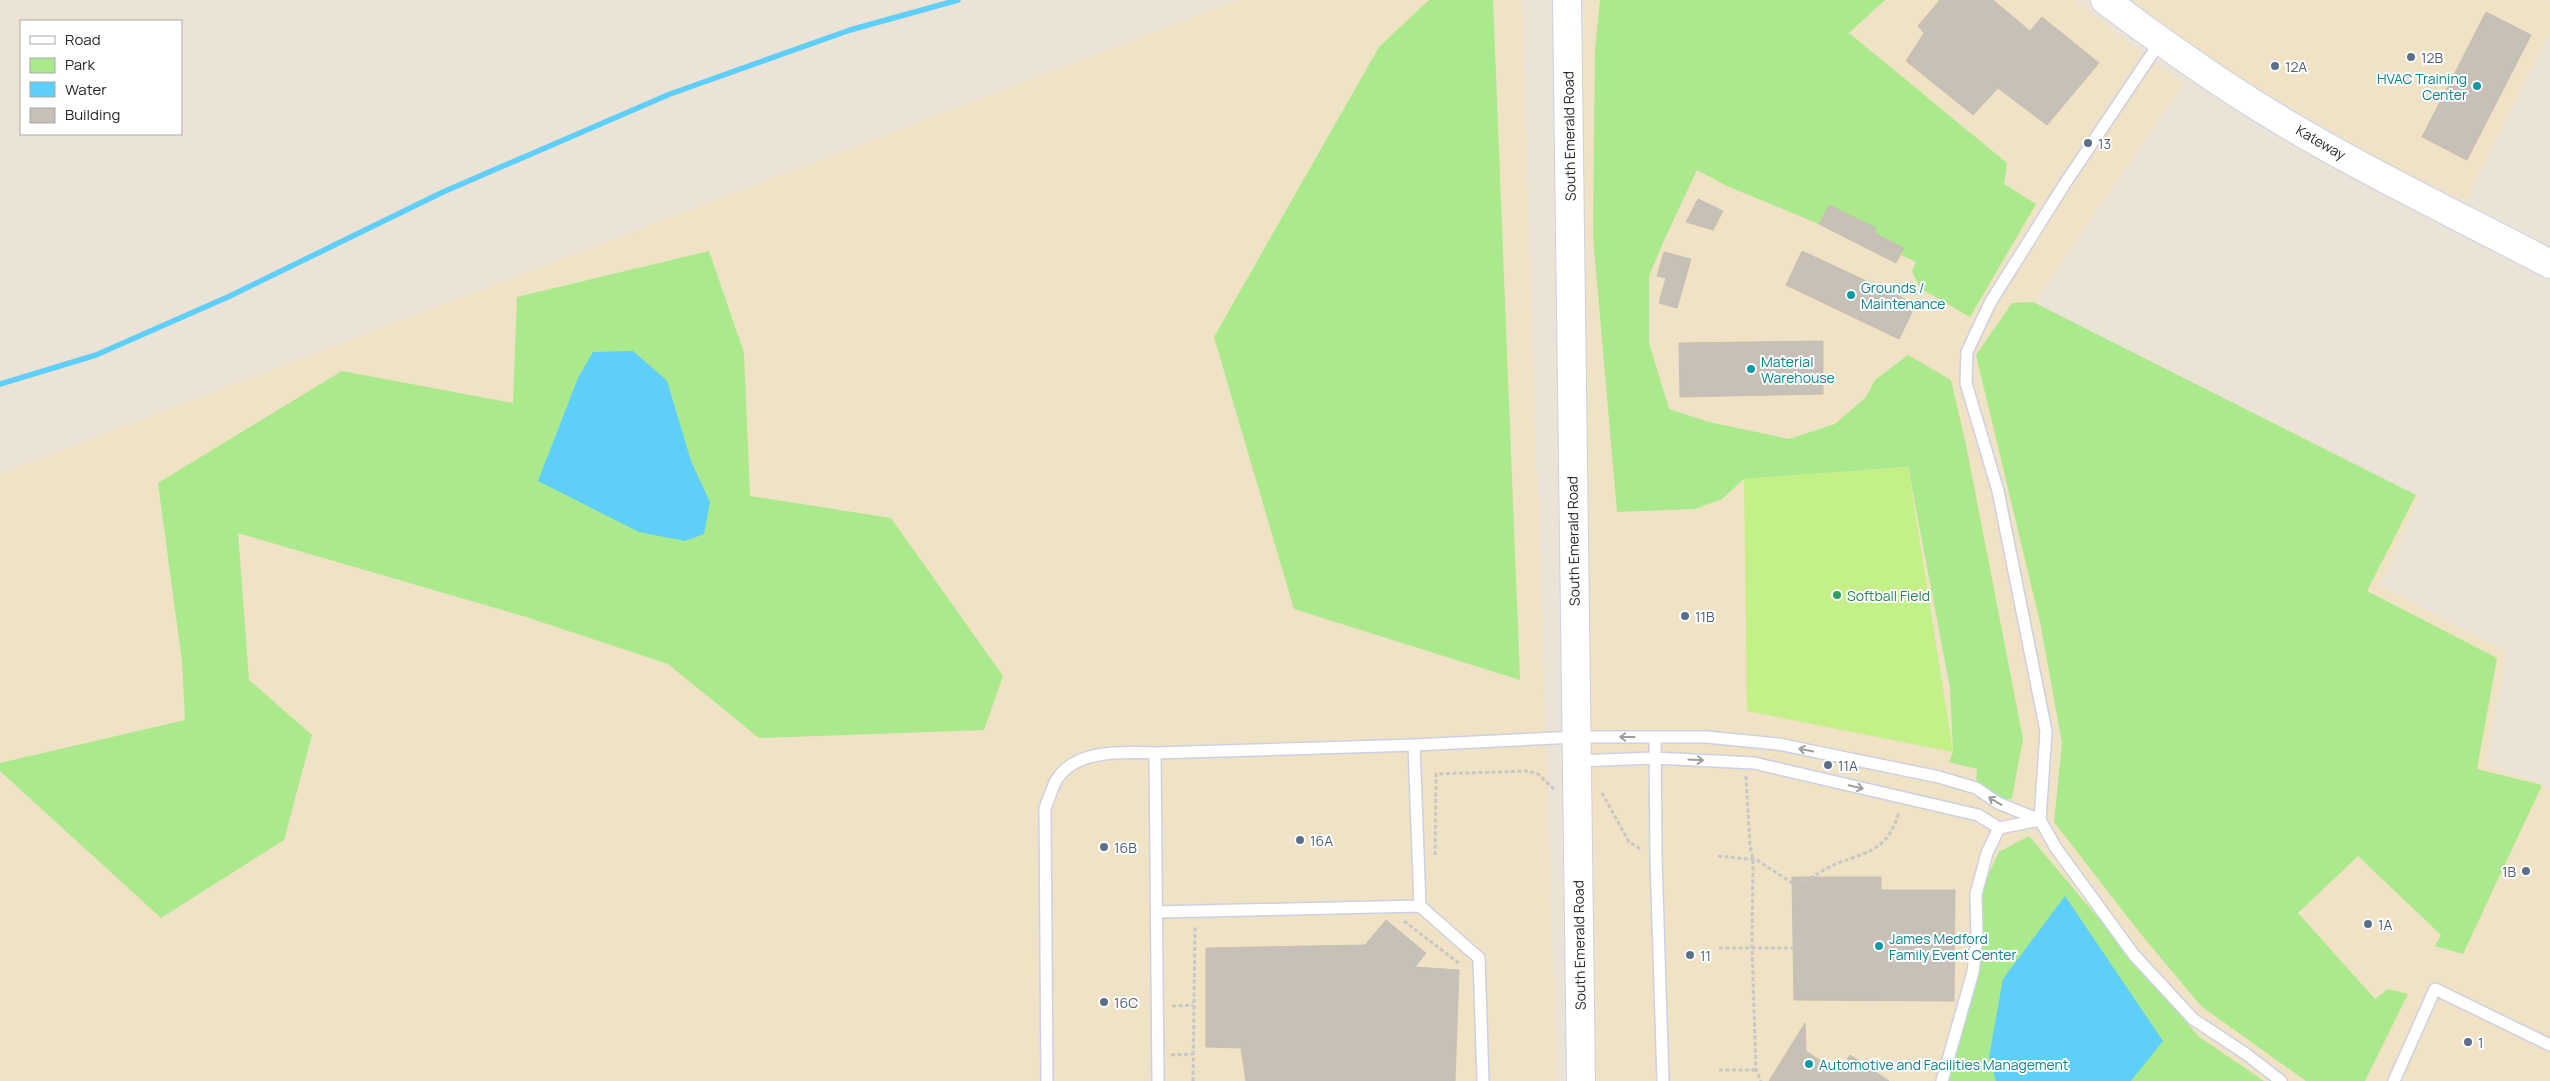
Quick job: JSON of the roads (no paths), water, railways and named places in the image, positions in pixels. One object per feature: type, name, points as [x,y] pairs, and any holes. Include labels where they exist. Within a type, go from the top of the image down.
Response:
[{"type":"street","name":"South Emerald Road","points":[[1567,0],[1580,1081]]},
{"type":"street","name":"Kateway","points":[[2104,0],[2160,42],[2254,104],[2340,154],[2550,264]]},
{"type":"lane","points":[[2160,42],[2064,185],[1990,302],[1967,352],[1966,384],[1998,491],[2046,731],[2040,820],[2056,848],[2134,955],[2193,1019],[2246,1054],[2282,1081]]},
{"type":"lane","points":[[1655,737],[1656,858],[1663,1081]]},
{"type":"lane","points":[[1576,749],[1655,737],[1706,737],[1778,744],[1939,777],[1976,788],[1998,803],[2040,820]]},
{"type":"lane","points":[[1414,745],[1420,906]]},
{"type":"lane","points":[[1047,1081],[1045,808],[1057,779],[1068,766],[1097,755],[1414,745],[1576,749],[1654,758],[1754,763],[1978,815],[1999,828],[2040,820]]},
{"type":"lane","points":[[1155,753],[1158,1081]]},
{"type":"lane","points":[[1942,1081],[1973,972],[1976,940],[1976,894],[1987,853],[1999,828]]},
{"type":"lane","points":[[1157,912],[1420,906],[1478,958],[1483,1081]]},
{"type":"lane","points":[[2394,1081],[2435,989],[2550,1044]]},
{"type":"water","points":[[633,351],[667,381],[691,461],[710,502],[704,534],[685,541],[639,532],[538,481],[578,378],[593,352]]},
{"type":"water","points":[[2065,896],[2163,1041],[2131,1081],[1996,1081],[1989,1057],[2003,979]]},
{"type":"waterway","points":[[0,384],[96,355],[230,296],[443,192],[670,94],[850,30],[958,0]]},
{"type":"place","name":"12B","points":[[2411,57]]},
{"type":"place","name":"12A","points":[[2275,66]]},
{"type":"place","name":"HVAC Training Center","points":[[2477,86]]},
{"type":"place","name":"13","points":[[2088,143]]},
{"type":"place","name":"Grounds / Maintenance","points":[[1851,295]]},
{"type":"place","name":"Material Warehouse","points":[[1751,369]]},
{"type":"place","name":"Softball Field","points":[[1837,595]]},
{"type":"place","name":"11B","points":[[1685,616]]},
{"type":"place","name":"11A","points":[[1828,765]]},
{"type":"place","name":"16A","points":[[1300,840]]},
{"type":"place","name":"16B","points":[[1104,847]]},
{"type":"place","name":"1B","points":[[2526,871]]},
{"type":"place","name":"1A","points":[[2368,924]]},
{"type":"place","name":"James Medford Family Event Center","points":[[1879,946]]},
{"type":"place","name":"11","points":[[1690,955]]},
{"type":"place","name":"16C","points":[[1104,1002]]},
{"type":"place","name":"1","points":[[2468,1042]]},
{"type":"place","name":"Automotive and Facilities Management","points":[[1809,1064]]}]
